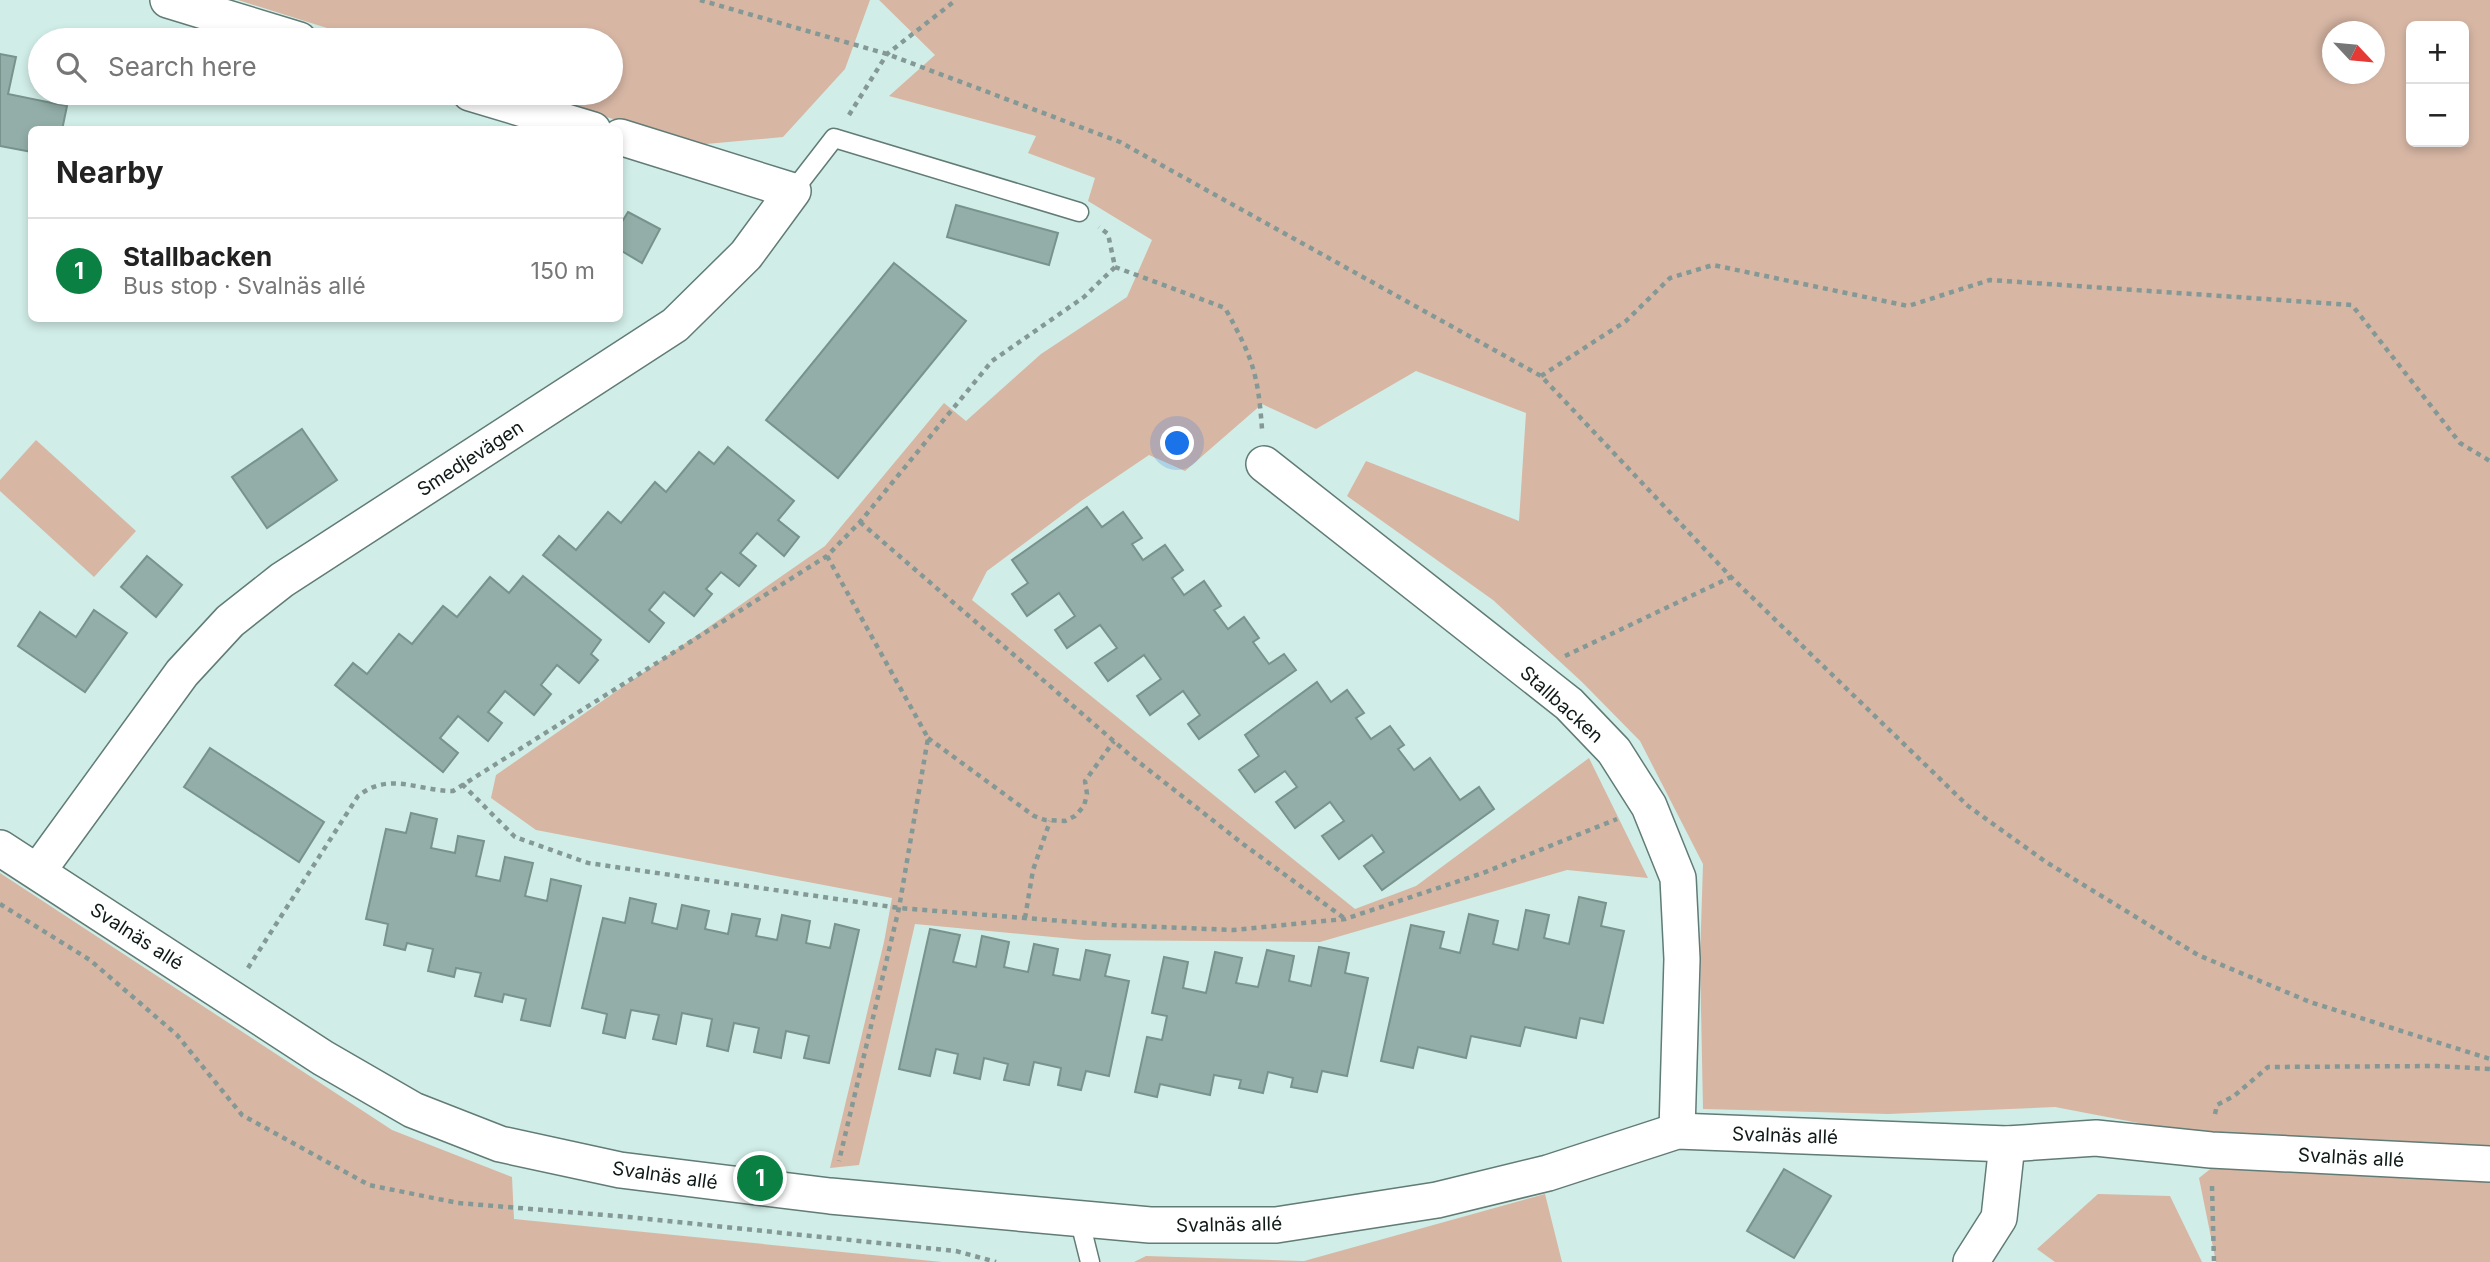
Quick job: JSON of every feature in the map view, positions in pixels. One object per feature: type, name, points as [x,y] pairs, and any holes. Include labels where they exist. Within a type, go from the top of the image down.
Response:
[{"type":"street","points":[[168,0],[260,28]]},
{"type":"street","points":[[510,105],[580,126]]},
{"type":"street","points":[[623,139],[793,191]]},
{"type":"street","name":"Smedjevägen","points":[[38,871],[174,684],[230,621],[282,580],[675,326],[747,255],[793,191]]},
{"type":"street","name":"Stallbacken","points":[[1264,464],[1569,704],[1614,751],[1649,806],[1678,878],[1682,960],[1677,1131]]},
{"type":"street","name":"Svalnäs allé","points":[[0,848],[324,1058],[414,1110],[500,1144],[620,1170],[830,1196],[1150,1225],[1290,1223],[1437,1200],[1548,1172],[1677,1131],[2007,1144],[2096,1138],[2211,1150],[2490,1164]]},
{"type":"street","points":[[1970,1262],[1999,1218],[2007,1144]]},
{"type":"lane","points":[[793,191],[834,138],[1079,212]]},
{"type":"lane","points":[[1079,1218],[1090,1262]]},
{"type":"path","points":[[700,0],[887,54],[1120,142],[1541,376],[1731,577],[1968,806],[2046,862],[2198,955],[2310,1002],[2490,1059]]},
{"type":"path","points":[[834,138],[887,54],[957,0]]},
{"type":"path","points":[[1079,212],[1108,234],[1115,267]]},
{"type":"path","points":[[1541,376],[1626,321],[1670,278],[1713,265],[1908,306],[1990,280],[2352,305],[2460,443],[2490,461]]},
{"type":"path","points":[[1115,267],[1225,308],[1254,365],[1259,385],[1264,464]]},
{"type":"path","points":[[229,996],[358,796],[371,786],[386,782],[431,791],[453,791],[668,659],[827,556],[860,522],[992,361],[1084,298],[1115,267]]},
{"type":"path","points":[[860,522],[1114,741],[1243,844],[1345,919]]},
{"type":"path","points":[[827,556],[928,738],[1034,816],[1050,821],[1065,821],[1084,806],[1087,794],[1085,781],[1114,741]]},
{"type":"path","points":[[1531,674],[1731,577]]},
{"type":"path","points":[[830,1196],[899,908],[928,738]]},
{"type":"path","points":[[462,784],[515,837],[588,863],[899,908],[1233,930],[1345,919],[1483,873],[1649,806]]},
{"type":"path","points":[[1025,918],[1033,870],[1050,821]]},
{"type":"path","points":[[2214,1262],[2211,1150],[2217,1105],[2234,1096],[2268,1067],[2437,1066],[2490,1069]]},
{"type":"shaded area","points":[[238,0],[870,0],[845,69],[783,137],[695,145],[569,105],[623,105],[623,28],[327,28]]},
{"type":"shaded area","points":[[879,0],[2490,0],[2490,1262],[2216,1262],[2199,1178],[2243,1143],[2055,1107],[1888,1114],[1703,1109],[1700,959],[1703,864],[1640,741],[1582,682],[1493,600],[1347,496],[1366,461],[1519,521],[1526,413],[1416,371],[1316,429],[1262,404],[1185,471],[1149,455],[1081,501],[987,571],[972,600],[1355,909],[1416,886],[1589,758],[1648,878],[1567,870],[1320,942],[1084,940],[915,924],[859,1165],[830,1168],[892,898],[536,830],[491,798],[496,775],[825,546],[944,403],[966,421],[1041,354],[1127,297],[1152,240],[1088,201],[1095,178],[1028,153],[1036,136],[889,96],[935,55]]},
{"type":"shaded area","points":[[36,440],[136,531],[94,577],[0,491],[0,480]]},
{"type":"shaded area","points":[[0,873],[392,1130],[512,1177],[514,1219],[942,1262],[0,1262]]},
{"type":"shaded area","points":[[1545,1194],[1562,1262],[1134,1262],[1146,1256],[1304,1261]]},
{"type":"shaded area","points":[[2098,1194],[2170,1196],[2202,1262],[2055,1262],[2037,1249]]},
{"type":"building","points":[[0,54],[16,57],[8,94],[28,98],[28,105],[67,106],[63,126],[28,126],[28,151],[0,146]]},
{"type":"building","points":[[956,205],[1058,233],[1049,265],[947,237]]},
{"type":"building","points":[[628,212],[660,229],[642,263],[623,252],[623,220]]},
{"type":"building","points":[[894,263],[966,321],[838,478],[766,420]]},
{"type":"building","points":[[302,429],[337,480],[267,528],[232,477]]},
{"type":"building","points":[[728,447],[794,501],[778,520],[799,537],[784,556],[757,533],[740,553],[756,566],[739,586],[721,572],[706,589],[712,594],[694,616],[664,592],[649,610],[664,623],[649,642],[543,555],[559,536],[576,550],[608,512],[621,523],[655,482],[666,492],[699,452],[714,464]]},
{"type":"building","points":[[1087,507],[1102,527],[1123,512],[1142,538],[1132,544],[1143,560],[1165,545],[1183,570],[1172,578],[1184,595],[1204,581],[1221,606],[1214,610],[1228,629],[1244,617],[1259,638],[1253,642],[1269,664],[1284,654],[1296,670],[1199,739],[1188,724],[1200,715],[1183,691],[1150,715],[1137,696],[1161,679],[1144,655],[1108,681],[1095,663],[1117,648],[1100,625],[1067,648],[1055,630],[1075,616],[1059,593],[1027,616],[1012,594],[1028,583],[1012,560]]},
{"type":"building","points":[[147,556],[182,585],[156,617],[121,587]]},
{"type":"building","points":[[523,576],[601,640],[591,654],[598,660],[579,683],[557,665],[541,685],[551,694],[534,715],[505,691],[488,712],[502,723],[488,741],[458,716],[440,738],[458,753],[443,772],[335,685],[353,663],[367,674],[399,634],[412,644],[443,606],[457,617],[490,577],[509,593]]},
{"type":"building","points":[[94,610],[127,633],[85,692],[18,646],[40,612],[76,637]]},
{"type":"building","points":[[1317,682],[1331,702],[1347,690],[1364,713],[1356,718],[1371,739],[1390,726],[1404,745],[1398,749],[1414,770],[1430,758],[1460,800],[1479,787],[1494,809],[1382,890],[1364,866],[1384,852],[1372,835],[1339,859],[1322,836],[1344,821],[1330,802],[1295,828],[1276,802],[1297,787],[1285,771],[1255,792],[1239,770],[1259,756],[1245,735]]},
{"type":"building","points":[[210,748],[324,822],[299,862],[184,787]]},
{"type":"building","points":[[411,813],[437,819],[431,848],[455,853],[458,836],[484,841],[476,876],[500,881],[505,857],[533,863],[525,896],[547,901],[551,879],[581,886],[550,1026],[521,1020],[526,999],[504,994],[502,1002],[475,996],[481,973],[456,968],[454,977],[428,971],[433,949],[407,943],[405,950],[384,945],[388,924],[366,919],[386,829],[406,833]]},
{"type":"building","points":[[1579,897],[1606,903],[1601,926],[1624,931],[1603,1023],[1580,1018],[1576,1038],[1525,1027],[1520,1046],[1471,1036],[1466,1058],[1418,1047],[1413,1068],[1381,1061],[1411,925],[1444,932],[1440,948],[1460,953],[1469,914],[1498,921],[1493,944],[1518,950],[1526,910],[1549,915],[1544,938],[1569,944]]},
{"type":"building","points":[[630,898],[656,904],[652,923],[677,929],[682,905],[709,911],[705,929],[728,934],[732,914],[760,919],[756,936],[777,940],[782,915],[810,921],[806,943],[830,948],[835,924],[859,930],[829,1063],[804,1058],[809,1036],[786,1031],[781,1058],[754,1052],[759,1028],[734,1023],[728,1051],[707,1046],[712,1019],[682,1013],[676,1044],[653,1039],[659,1015],[631,1010],[625,1038],[603,1033],[607,1014],[582,1008],[603,918],[625,923]]},
{"type":"building","points":[[930,929],[960,935],[953,962],[976,967],[982,936],[1009,942],[1004,967],[1028,972],[1034,944],[1058,949],[1053,975],[1080,980],[1086,950],[1110,955],[1105,976],[1129,981],[1109,1076],[1086,1071],[1081,1090],[1058,1085],[1061,1068],[1034,1062],[1029,1085],[1004,1080],[1008,1064],[984,1058],[980,1079],[954,1073],[958,1054],[936,1049],[930,1076],[899,1069]]},
{"type":"building","points":[[1319,947],[1349,953],[1345,973],[1368,978],[1347,1076],[1322,1071],[1317,1092],[1291,1087],[1293,1078],[1268,1072],[1263,1093],[1239,1088],[1241,1080],[1214,1075],[1210,1095],[1160,1084],[1157,1097],[1135,1092],[1147,1037],[1162,1040],[1167,1016],[1152,1013],[1164,957],[1188,962],[1183,988],[1206,993],[1215,952],[1242,958],[1236,983],[1258,987],[1267,950],[1294,956],[1289,981],[1311,986]]},
{"type":"building","points":[[1784,1169],[1831,1196],[1794,1258],[1747,1231]]},
{"type":"place","name":"Stallbacken","points":[[760,1178]]}]
